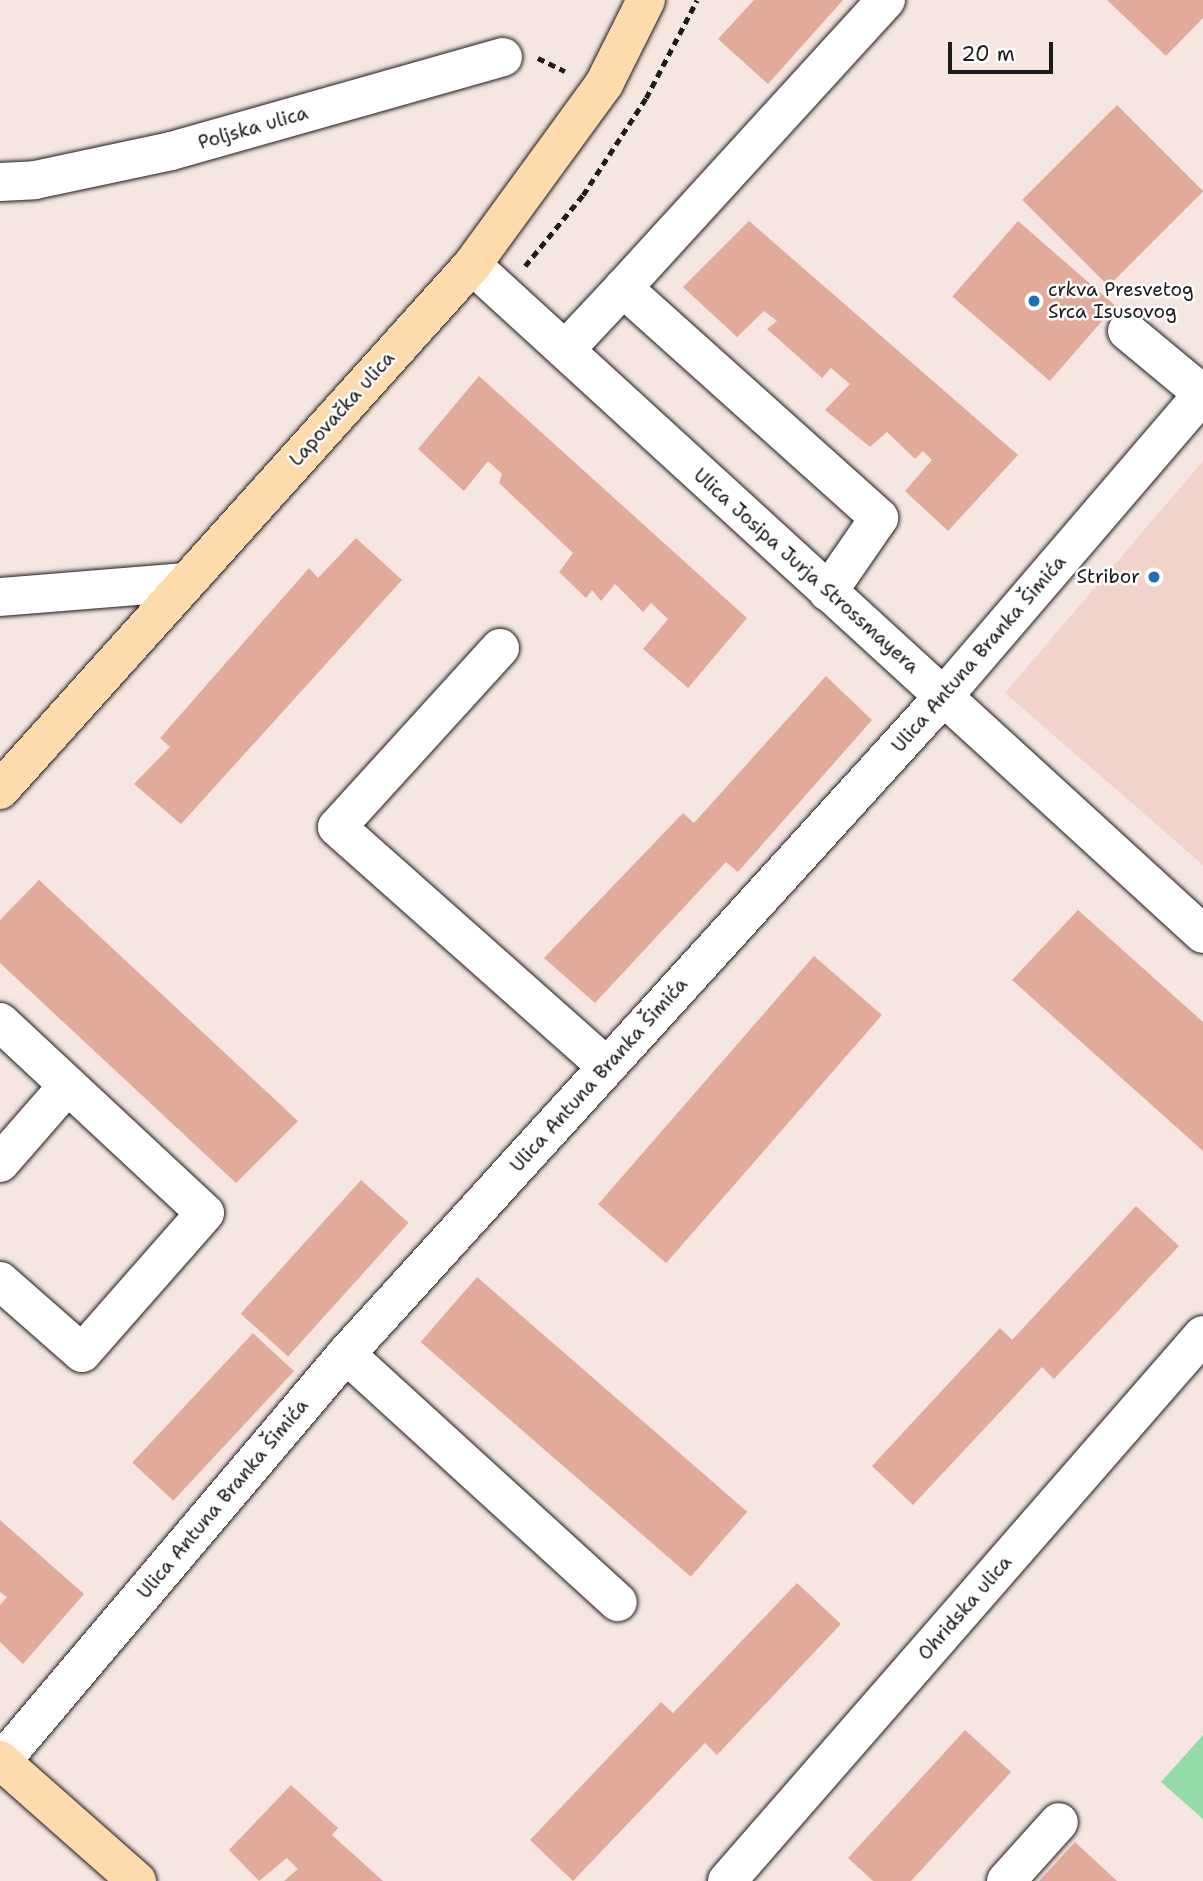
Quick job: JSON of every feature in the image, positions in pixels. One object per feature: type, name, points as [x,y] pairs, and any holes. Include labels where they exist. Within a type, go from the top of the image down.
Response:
[{"type":"main road","name":"Lapovačka ulica","points":[[0,790],[472,265],[604,84],[646,0]]},
{"type":"main road","points":[[1,1761],[137,1881]]},
{"type":"street","points":[[565,350],[886,0]]},
{"type":"street","name":"Poljska ulica","points":[[0,182],[35,180],[171,151],[503,57]]},
{"type":"street","name":"Ulica Josipa Jurja Strossmayera","points":[[472,265],[1203,934]]},
{"type":"street","points":[[623,288],[879,518],[828,592]]},
{"type":"street","points":[[1127,331],[1201,399]]},
{"type":"street","name":"Ulica Antuna Branka Šimića","points":[[1,1761],[346,1354],[943,697],[1201,399]]},
{"type":"street","points":[[0,597],[185,582]]},
{"type":"street","points":[[500,648],[337,828],[607,1068]]},
{"type":"street","points":[[0,1022],[205,1213],[82,1353],[0,1281]]},
{"type":"street","points":[[0,1163],[68,1086]]},
{"type":"street","name":"Ohridska ulica","points":[[727,1881],[1203,1335]]},
{"type":"street","points":[[346,1354],[618,1602]]},
{"type":"street","points":[[1006,1881],[1059,1822]]},
{"type":"path","points":[[502,293],[583,195],[646,98],[697,0]]},
{"type":"shaded area","name":"Stribor","points":[[1203,461],[1203,865],[1005,693]]},
{"type":"green space","points":[[1203,1735],[1203,1819],[1161,1782]]},
{"type":"building","points":[[754,0],[843,0],[768,84],[718,39]]},
{"type":"building","points":[[1107,0],[1203,0],[1203,18],[1166,56]]},
{"type":"building","points":[[1117,105],[1203,192],[1109,286],[1022,200]]},
{"type":"building","points":[[749,221],[1018,455],[948,531],[905,491],[932,460],[923,451],[915,459],[887,432],[870,447],[825,410],[850,384],[831,368],[822,378],[767,329],[777,321],[764,311],[737,337],[683,287]]},
{"type":"building","name":"crkva Presvetog Srca Isusovog","points":[[1018,221],[1115,306],[1050,381],[952,296]]},
{"type":"building","points":[[479,376],[747,618],[688,688],[643,649],[668,619],[651,603],[643,612],[615,584],[601,601],[592,590],[586,598],[559,572],[573,553],[499,483],[502,474],[488,461],[464,491],[418,449]]},
{"type":"building","points":[[356,538],[402,580],[181,824],[134,784],[170,747],[160,738],[309,568],[318,578]]},
{"type":"building","points":[[826,676],[872,720],[738,872],[726,862],[595,1003],[544,958],[683,813],[694,823]]},
{"type":"building","points":[[39,880],[298,1121],[236,1183],[0,963],[0,920]]},
{"type":"building","points":[[1078,910],[1203,1022],[1203,1151],[1012,980]]},
{"type":"building","points":[[814,956],[882,1015],[666,1263],[598,1204]]},
{"type":"building","points":[[361,1180],[409,1223],[288,1357],[241,1314]]},
{"type":"building","points":[[1136,1206],[1179,1246],[1054,1379],[1042,1367],[913,1505],[872,1466],[1000,1328],[1012,1340]]},
{"type":"building","points":[[477,1277],[747,1512],[691,1577],[421,1342]]},
{"type":"building","points":[[253,1333],[294,1371],[173,1501],[132,1462]]},
{"type":"building","points":[[0,1520],[84,1594],[23,1664],[0,1642],[0,1605],[7,1597],[0,1592]]},
{"type":"building","points":[[797,1583],[841,1624],[717,1755],[705,1743],[573,1881],[530,1840],[661,1702],[673,1713]]},
{"type":"building","points":[[965,1730],[1011,1772],[911,1881],[873,1881],[848,1858]]},
{"type":"building","points":[[291,1785],[338,1828],[332,1835],[383,1881],[284,1881],[298,1869],[287,1858],[259,1881],[229,1850]]},
{"type":"building","points":[[1075,1842],[1117,1881],[1039,1881]]},
{"type":"place","name":"crkva Presvetog Srca Isusovog","points":[[1034,301]]},
{"type":"place","name":"Stribor","points":[[1154,577]]}]
